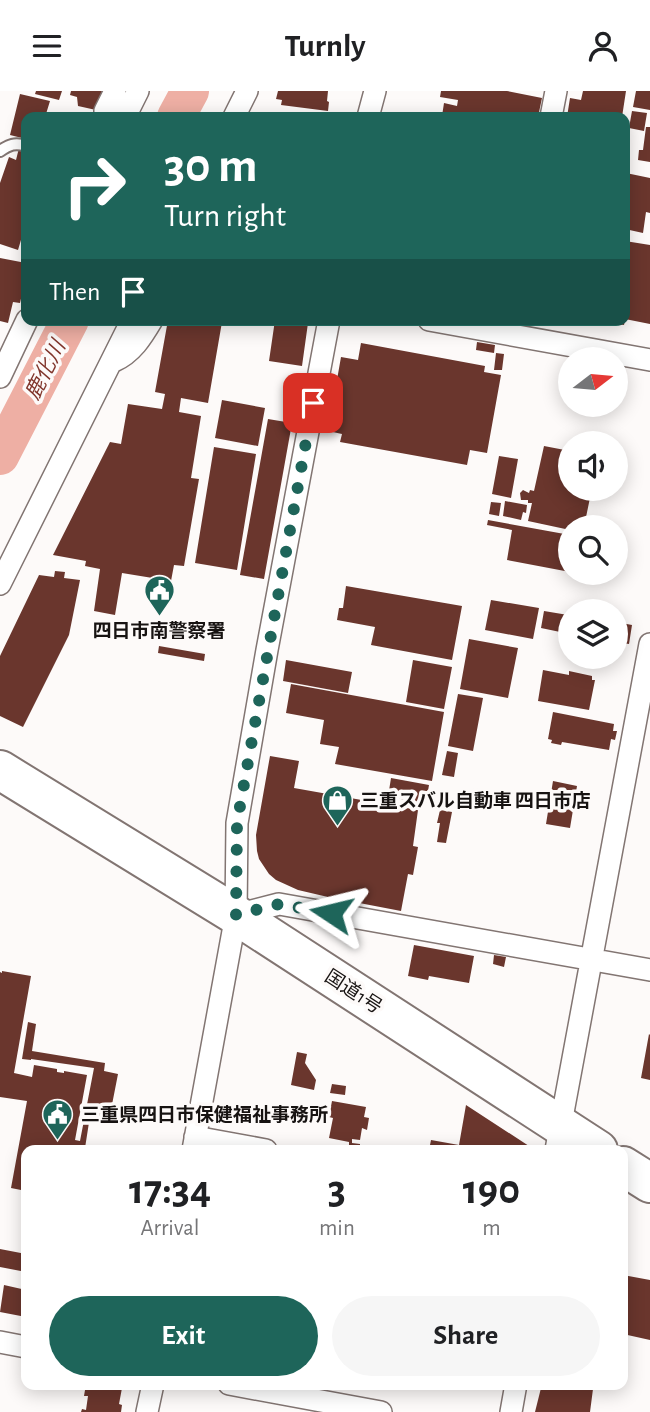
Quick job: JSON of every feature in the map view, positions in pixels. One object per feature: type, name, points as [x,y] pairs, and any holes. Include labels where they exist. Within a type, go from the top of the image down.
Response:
[{"type":"highway","name":"国道1号","points":[[0,771],[236,915],[559,1138],[582,1145]]},
{"type":"highway","points":[[628,1169],[650,1183]]},
{"type":"street","points":[[115,91],[115,112]]},
{"type":"street","points":[[117,112],[138,91]]},
{"type":"street","points":[[236,112],[247,91]]},
{"type":"street","points":[[369,112],[375,91]]},
{"type":"street","points":[[552,112],[556,91]]},
{"type":"street","points":[[0,377],[24,326]]},
{"type":"street","points":[[0,584],[129,326]]},
{"type":"street","points":[[111,363],[123,357],[137,344],[148,326]]},
{"type":"street","points":[[215,1145],[194,1143],[236,915],[237,823],[328,326]]},
{"type":"street","points":[[492,326],[513,328],[650,360]]},
{"type":"street","points":[[559,1138],[650,644]]},
{"type":"street","points":[[236,915],[279,904],[650,970]]},
{"type":"street","points":[[0,1342],[21,1346]]},
{"type":"street","points":[[148,1412],[152,1390]]},
{"type":"street","points":[[294,1390],[316,1392],[381,1412]]},
{"type":"street","points":[[511,1412],[515,1390]]},
{"type":"lane","points":[[0,151],[10,145],[21,144]]},
{"type":"building","points":[[36,91],[62,91],[59,100],[35,94]]},
{"type":"building","points":[[71,91],[102,91],[96,110],[78,106],[77,97],[70,95]]},
{"type":"building","points":[[278,91],[328,91],[328,111],[281,105],[282,100],[276,99]]},
{"type":"building","points":[[441,91],[507,91],[542,98],[539,112],[443,112],[444,103],[457,106],[458,100],[440,97]]},
{"type":"building","points":[[583,91],[626,91],[623,112],[568,112],[570,98],[581,100]]},
{"type":"building","points":[[636,91],[650,91],[650,110],[633,107]]},
{"type":"building","points":[[20,94],[50,101],[47,112],[21,112],[21,138],[10,135]]},
{"type":"building","points":[[632,111],[647,113],[644,131],[630,128]]},
{"type":"building","points":[[646,127],[650,127],[650,162],[638,160],[639,150],[643,150]]},
{"type":"building","points":[[19,148],[21,240],[18,250],[0,244],[0,183],[9,157],[16,160]]},
{"type":"building","points":[[630,174],[650,178],[650,213],[646,212],[643,233],[630,230]]},
{"type":"building","points":[[630,242],[650,245],[650,324],[630,320]]},
{"type":"building","points":[[0,258],[21,262],[21,299],[20,303],[13,302],[8,323],[0,321]]},
{"type":"building","points":[[167,326],[221,326],[208,403],[181,398],[179,412],[201,416],[191,478],[199,479],[184,566],[174,565],[171,581],[122,573],[115,615],[94,611],[100,569],[85,566],[86,561],[53,555],[110,442],[121,444],[128,404],[162,409],[165,394],[155,392]]},
{"type":"building","points":[[274,326],[308,326],[302,366],[269,361]]},
{"type":"building","points":[[477,342],[495,345],[494,353],[476,350]]},
{"type":"building","points":[[361,343],[485,366],[484,372],[501,375],[487,453],[470,450],[467,465],[340,442],[342,434],[328,431],[341,357],[358,360]]},
{"type":"building","points":[[496,353],[504,354],[502,370],[494,370]]},
{"type":"building","points":[[222,400],[265,408],[258,446],[215,438]]},
{"type":"building","points":[[268,419],[292,423],[264,579],[240,575]]},
{"type":"building","points":[[544,446],[558,449],[558,501],[589,501],[586,515],[558,515],[558,527],[528,521],[532,503],[521,500],[520,493],[523,490],[529,493],[530,490],[534,491]]},
{"type":"building","points":[[214,447],[256,454],[237,570],[195,563]]},
{"type":"building","points":[[499,456],[518,459],[511,498],[492,494]]},
{"type":"building","points":[[505,501],[527,505],[521,520],[503,516]]},
{"type":"building","points":[[491,502],[501,503],[499,516],[489,514]]},
{"type":"building","points":[[488,520],[558,533],[558,570],[507,560],[512,530],[487,525]]},
{"type":"building","points":[[55,571],[65,572],[64,578],[80,580],[69,635],[23,727],[0,716],[0,656],[39,575],[54,577]]},
{"type":"building","points":[[346,586],[462,606],[452,660],[371,645],[375,627],[337,620],[339,608],[343,608]]},
{"type":"building","points":[[491,600],[539,608],[533,639],[485,630]]},
{"type":"building","points":[[544,611],[558,613],[558,632],[541,628]]},
{"type":"building","points":[[628,624],[632,625],[628,644]]},
{"type":"building","points":[[469,639],[518,648],[508,698],[460,689]]},
{"type":"building","points":[[159,646],[205,654],[204,661],[158,653]]},
{"type":"building","points":[[286,660],[352,672],[348,693],[283,681]]},
{"type":"building","points":[[413,660],[452,667],[444,709],[406,702]]},
{"type":"building","points":[[543,670],[569,675],[569,671],[592,676],[592,680],[595,680],[589,710],[538,701]]},
{"type":"building","points":[[291,684],[444,712],[432,781],[335,764],[339,747],[320,744],[324,720],[286,713]]},
{"type":"building","points":[[458,694],[483,698],[473,751],[448,746]]},
{"type":"building","points":[[553,712],[614,724],[613,731],[617,731],[615,740],[611,739],[609,750],[562,742],[561,745],[551,743],[552,740],[548,739]]},
{"type":"building","points":[[447,751],[458,753],[454,777],[442,775]]},
{"type":"building","name":"三重スバル自動車 四日市店","points":[[270,756],[299,761],[294,788],[418,810],[413,846],[418,847],[413,875],[408,874],[401,911],[298,890],[269,874],[259,859],[256,835]]},
{"type":"building","points":[[391,778],[429,785],[426,803],[388,797]]},
{"type":"building","points":[[553,781],[577,786],[570,828],[546,824]]},
{"type":"building","points":[[440,810],[452,812],[446,843],[437,842]]},
{"type":"building","points":[[414,945],[474,956],[469,983],[429,976],[428,980],[408,976]]},
{"type":"building","points":[[494,955],[506,957],[504,967],[493,964]]},
{"type":"building","points":[[0,972],[31,976],[14,1073],[32,1077],[34,1065],[57,1069],[57,1072],[87,1075],[75,1140],[80,1141],[94,1068],[22,1059],[28,1022],[36,1024],[32,1051],[105,1063],[104,1071],[118,1074],[109,1120],[90,1116],[85,1145],[21,1145],[21,1190],[11,1188],[27,1101],[0,1097]]},
{"type":"building","points":[[650,1035],[650,1080],[641,1078]]},
{"type":"building","points":[[297,1052],[307,1054],[305,1063],[316,1080],[314,1090],[291,1085]]},
{"type":"building","points":[[332,1084],[346,1086],[345,1095],[330,1093]]},
{"type":"building","points":[[332,1101],[366,1107],[364,1117],[369,1118],[367,1130],[362,1128],[360,1140],[352,1139],[352,1143],[360,1145],[349,1145],[349,1142],[329,1138],[333,1118],[329,1117]]},
{"type":"building","points":[[466,1105],[527,1145],[459,1145]]},
{"type":"building","points":[[431,1140],[459,1145],[430,1145]]},
{"type":"building","points":[[0,1249],[21,1253],[21,1271],[0,1267]]},
{"type":"building","points":[[628,1276],[650,1280],[650,1340],[628,1335]]},
{"type":"building","points":[[4,1285],[21,1289],[21,1316],[0,1312]]},
{"type":"building","points":[[85,1390],[122,1390],[119,1404],[122,1405],[121,1412],[81,1412],[82,1409],[86,1410],[88,1396],[84,1396]]},
{"type":"building","points":[[540,1390],[593,1390],[590,1412],[535,1412]]},
{"type":"waterway","name":"鹿化川","points":[[179,112],[190,91]]},
{"type":"waterway","name":"鹿化川","points":[[0,456],[67,326]]},
{"type":"place","name":"四日市南警察署","points":[[159,618]]},
{"type":"place","name":"三重スバル自動車 四日市店","points":[[337,827]]},
{"type":"place","name":"三重県四日市保健福祉事務所","points":[[58,1141]]},
{"type":"route","points":[[313,403],[237,823],[236,915],[279,904],[331,913]]}]
